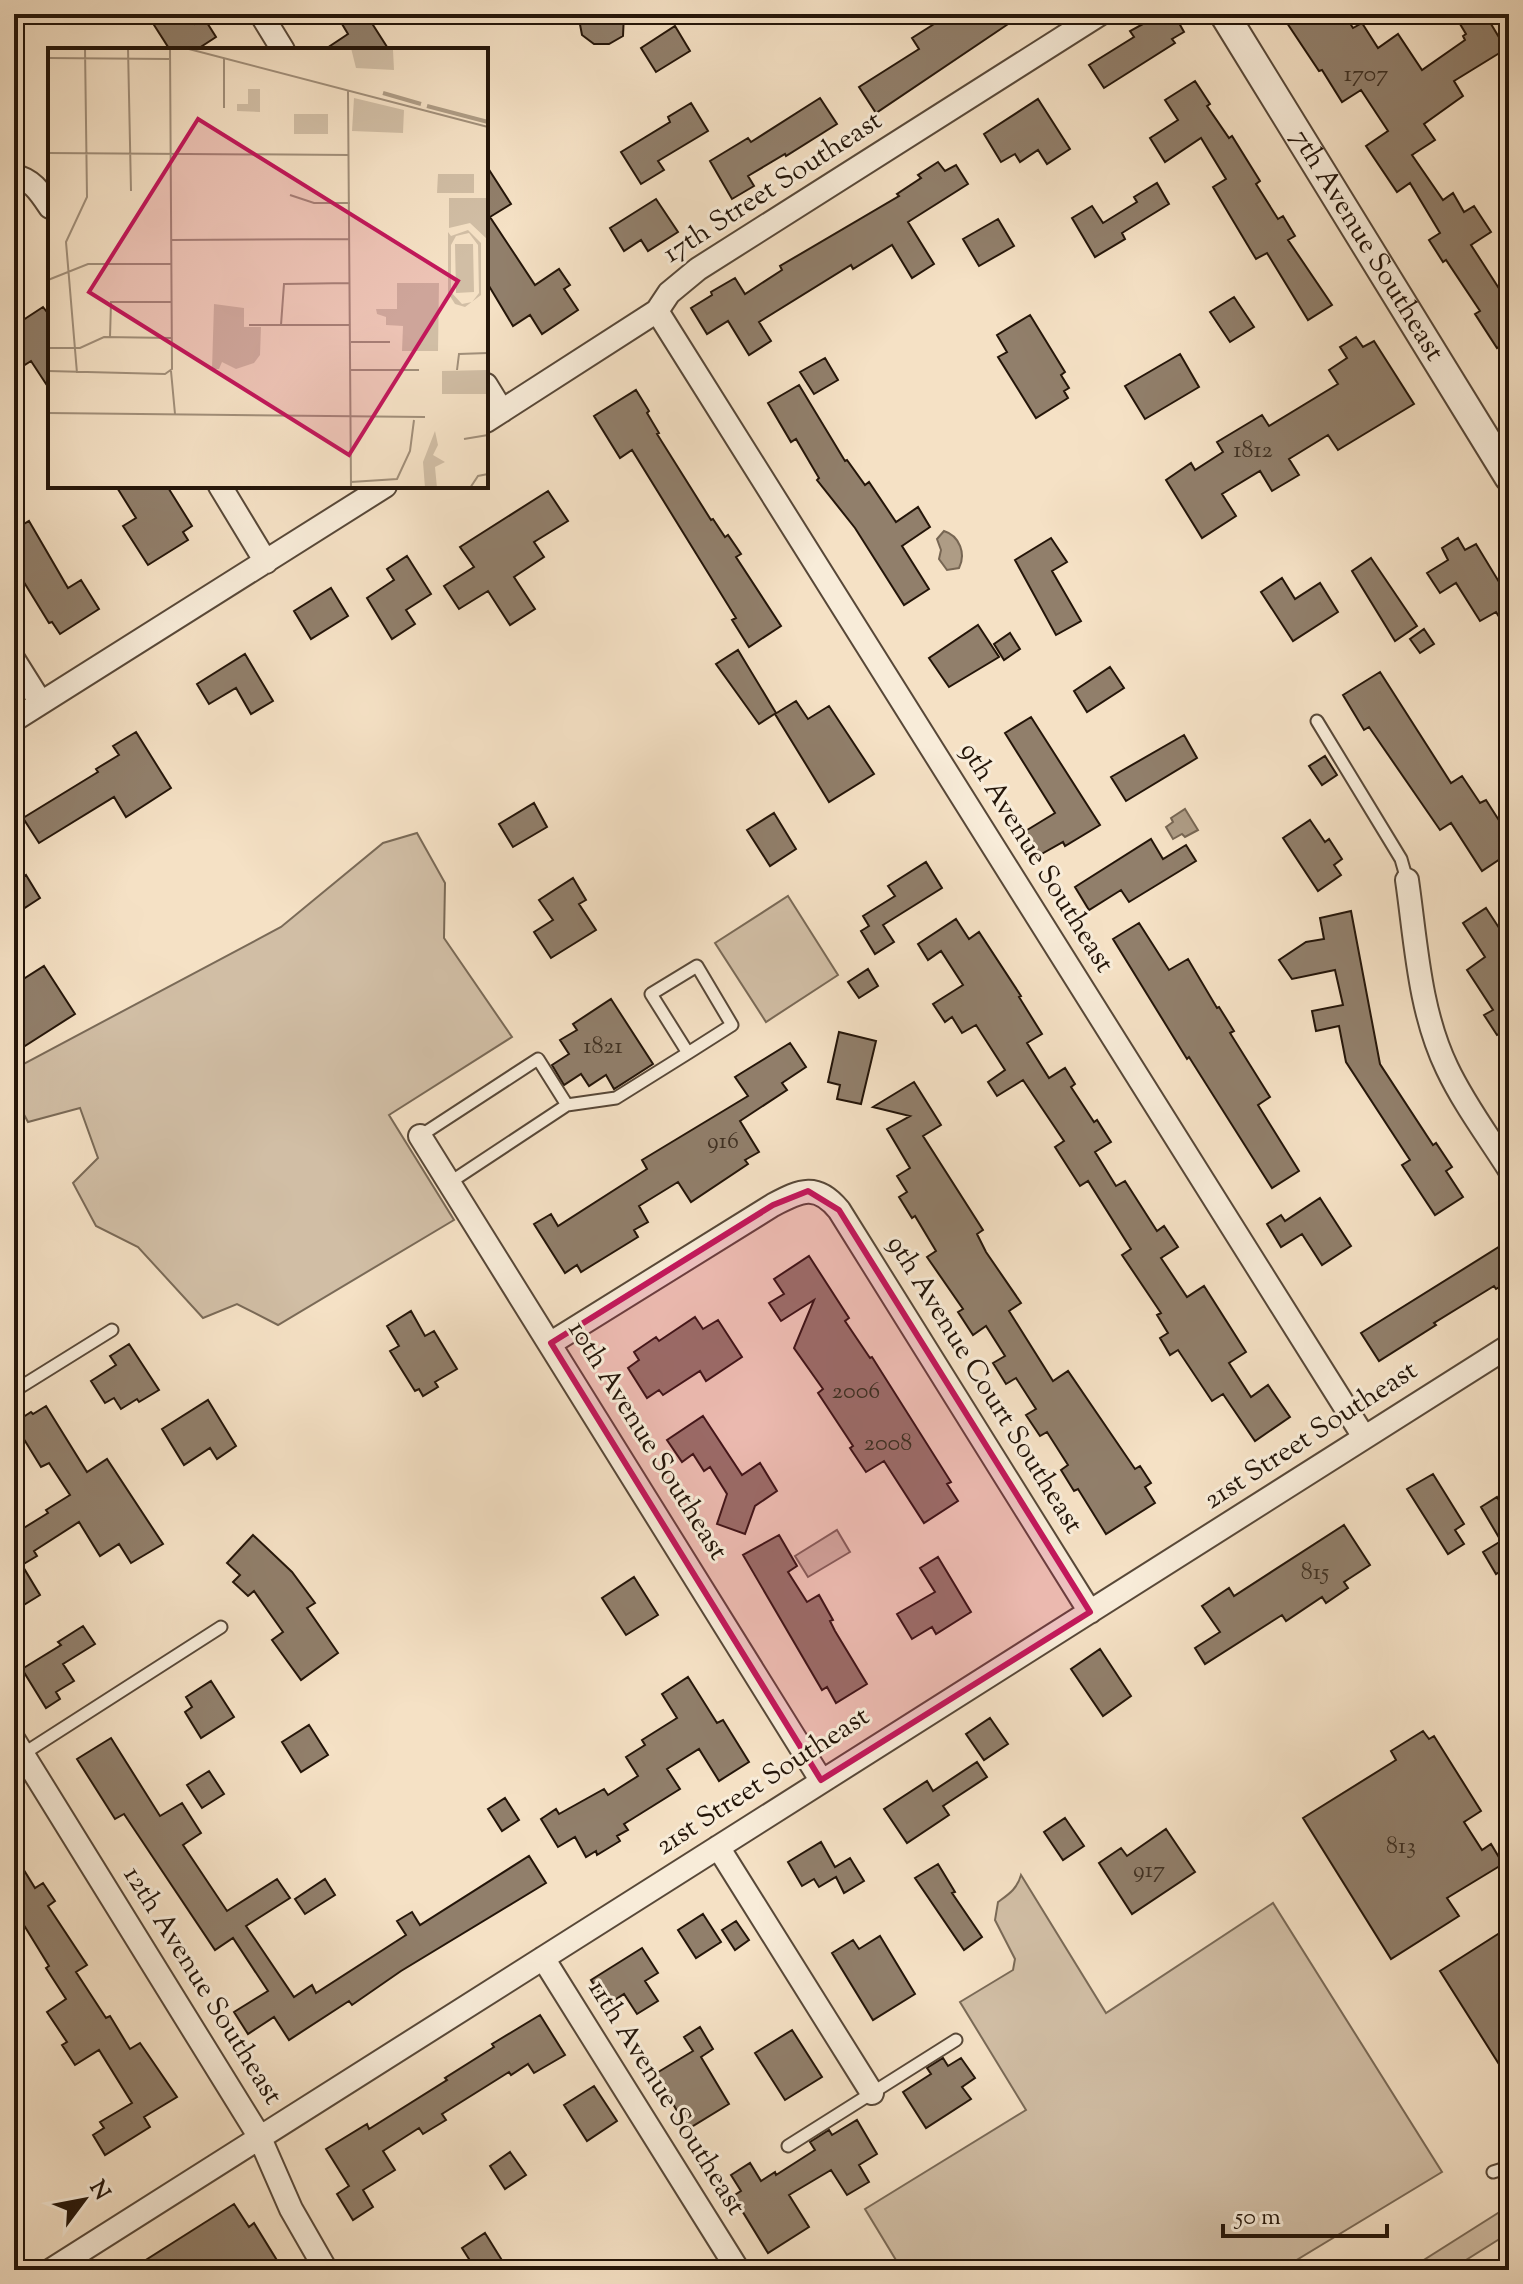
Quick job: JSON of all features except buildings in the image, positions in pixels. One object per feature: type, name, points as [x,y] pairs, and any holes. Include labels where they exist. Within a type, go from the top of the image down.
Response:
[{"type":"street","points":[[261,14],[282,48]]},
{"type":"street","name":"17th Street Southeast","points":[[494,416],[657,311],[669,293],[698,269],[1100,14]]},
{"type":"street","name":"7th Avenue Southeast","points":[[1224,14],[1509,477]]},
{"type":"street","points":[[15,176],[25,178],[39,190],[48,204]]},
{"type":"street","name":"9th Avenue Southeast","points":[[657,311],[1364,1437]]},
{"type":"street","points":[[488,393],[494,416]]},
{"type":"street","points":[[221,488],[266,562]]},
{"type":"street","points":[[14,720],[382,488]]},
{"type":"street","points":[[14,660],[41,703]]},
{"type":"street","points":[[1407,880],[1428,1014],[1437,1044],[1460,1092],[1509,1169]]},
{"type":"street","name":"10th Avenue Southeast","points":[[420,1136],[821,1780]]},
{"type":"street","name":"9th Avenue Court Southeast","points":[[551,1343],[773,1205],[808,1191],[821,1193],[839,1210],[1090,1612]]},
{"type":"street","name":"21st Street Southeast","points":[[51,2270],[1509,1346]]},
{"type":"street","name":"12th Avenue Southeast","points":[[18,1747],[259,2136],[291,2209],[326,2270]]},
{"type":"street","points":[[718,1847],[872,2093]]},
{"type":"street","name":"11th Avenue Southeast","points":[[543,1958],[738,2270]]},
{"type":"lane","points":[[1317,721],[1401,859],[1407,880]]},
{"type":"lane","points":[[449,1183],[567,1105],[616,1098],[688,1053],[732,1025],[697,966],[651,994],[688,1053]]},
{"type":"lane","points":[[420,1136],[538,1059],[567,1105]]},
{"type":"lane","points":[[14,1391],[112,1330]]},
{"type":"lane","points":[[18,1747],[221,1627]]},
{"type":"lane","points":[[788,2146],[956,2040]]},
{"type":"lane","points":[[1493,2172],[1509,2167]]},
{"type":"highlighted area","points":[[808,1191],[839,1210],[1090,1612],[821,1780],[551,1343],[773,1205]]},
{"type":"shaded area","points":[[944,531],[958,541],[962,557],[959,568],[947,570],[939,559],[941,550],[937,539]]},
{"type":"shaded area","points":[[1185,809],[1198,830],[1173,839],[1166,827],[1173,822],[1171,818]]},
{"type":"shaded area","points":[[417,833],[445,883],[444,938],[512,1037],[389,1115],[454,1220],[278,1325],[237,1304],[203,1318],[138,1247],[96,1226],[73,1183],[98,1158],[80,1108],[28,1122],[14,1096],[14,1069],[281,927],[383,843]]},
{"type":"shaded area","points":[[788,896],[838,975],[766,1022],[715,943]]},
{"type":"shaded area","points":[[837,1530],[850,1552],[808,1577],[795,1556]]},
{"type":"shaded area","points":[[1021,1875],[1106,2013],[1273,1903],[1442,2172],[1280,2270],[902,2270],[865,2209],[1026,2110],[960,2002],[1013,1970],[1015,1959],[995,1920],[998,1902],[1015,1888]]},
{"type":"shaded area","points":[[1509,2206],[1509,2233],[1450,2270],[1408,2270]]}]
